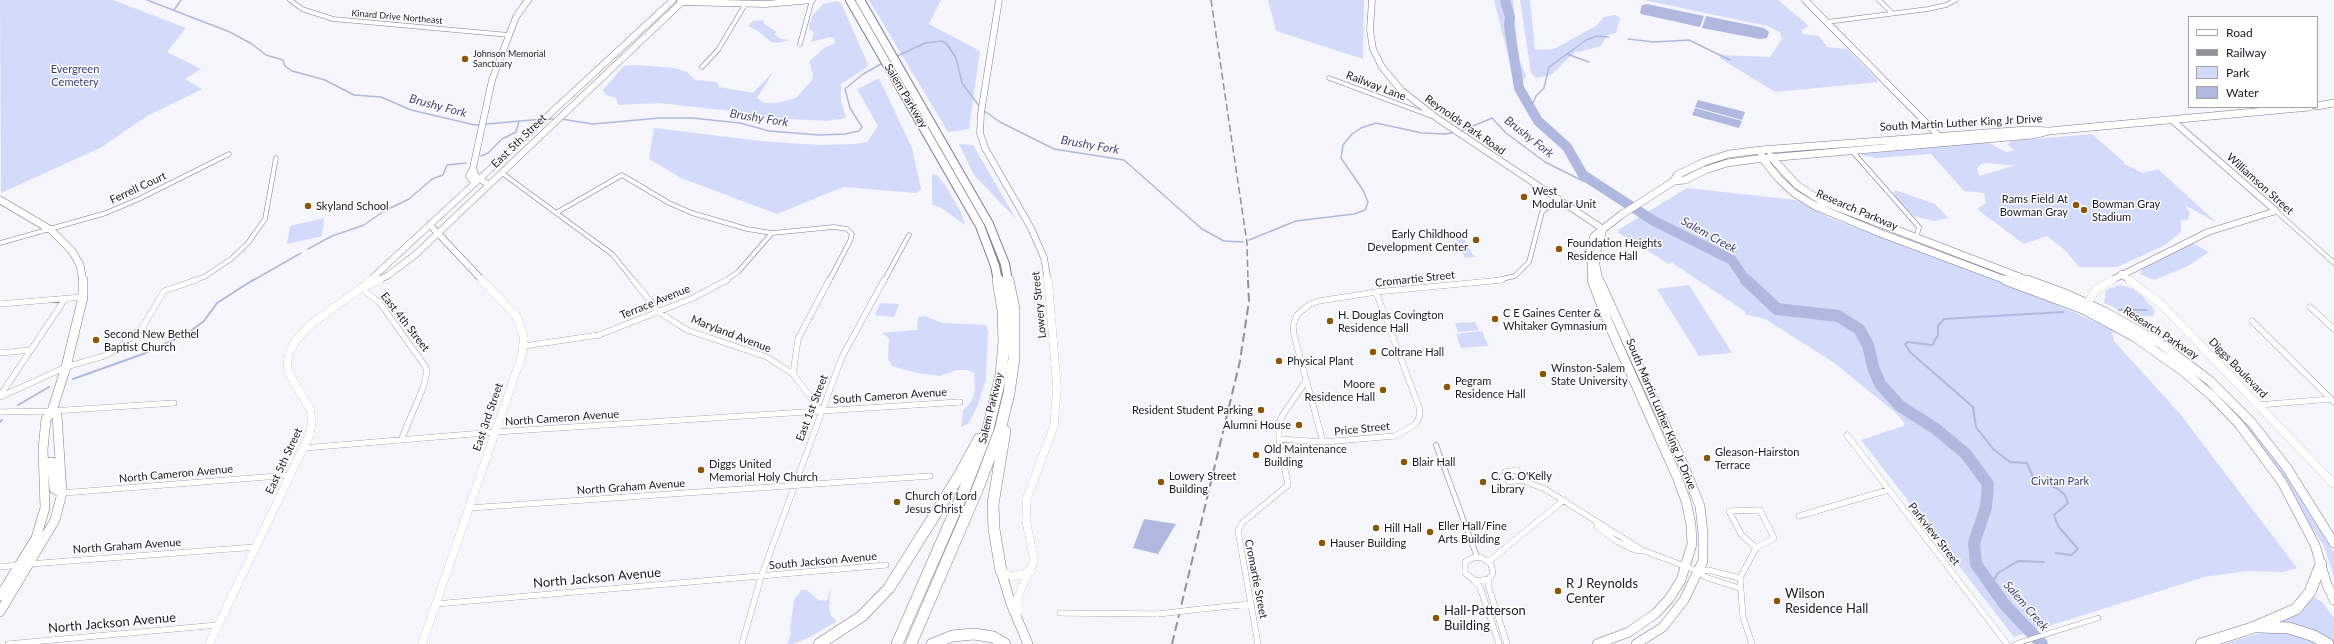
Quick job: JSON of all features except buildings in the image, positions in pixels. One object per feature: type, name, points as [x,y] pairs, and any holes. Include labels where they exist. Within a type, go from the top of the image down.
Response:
[{"type":"highway","name":"Salem Parkway","points":[[850,0],[876,46],[899,77],[983,211],[1001,250],[1012,293],[1015,325],[1014,358],[1009,393],[1000,430],[986,468],[911,644]]},
{"type":"highway","name":"Salem Parkway","points":[[860,0],[884,42],[899,77],[973,214],[995,266],[1003,310],[1004,342],[1001,375],[993,410],[972,473],[896,644]]},
{"type":"highway","points":[[1001,571],[994,529],[993,504],[1009,393]]},
{"type":"highway","points":[[819,644],[857,620],[889,588],[960,476],[993,410]]},
{"type":"highway","points":[[2201,644],[2252,628],[2290,612],[2300,605],[2310,592],[2321,564]]},
{"type":"highway","points":[[2252,628],[2272,626],[2289,628],[2314,636],[2328,644]]},
{"type":"highway","points":[[932,644],[952,636],[974,634],[993,638],[1005,644]]},
{"type":"main road","points":[[2318,106],[2334,103]]},
{"type":"main road","points":[[2049,130],[2299,108]]},
{"type":"main road","name":"South Martin Luther King Jr Drive","points":[[1596,644],[1629,632],[1656,613],[1669,599],[1681,580],[1692,544],[1691,525],[1686,501],[1651,415],[1607,320],[1591,278],[1590,249],[1594,236],[1621,215],[1674,181],[1685,180],[1719,165],[1762,154],[1939,136],[2026,130],[2049,130]]},
{"type":"main road","name":"South Martin Luther King Jr Drive","points":[[1762,154],[1772,158],[2032,135],[2049,130]]},
{"type":"main road","points":[[1901,146],[1938,139],[1939,136]]},
{"type":"main road","name":"Research Parkway","points":[[1762,154],[1788,188],[1823,210],[2085,306],[2168,359],[2199,384],[2226,410],[2258,447],[2282,482],[2314,545],[2327,585],[2334,600]]},
{"type":"main road","name":"Research Parkway","points":[[1772,158],[1797,185],[1820,201],[2085,306],[2160,343],[2193,367],[2224,394],[2276,452],[2334,543]]},
{"type":"main road","points":[[0,200],[51,230],[72,250],[80,265],[83,297],[66,366],[52,411],[46,419],[44,462],[45,508],[36,538],[0,596]]},
{"type":"main road","name":"South Martin Luther King Jr Drive","points":[[1604,229],[1595,260],[1600,286],[1670,434],[1700,506],[1703,533],[1703,561],[1684,600],[1663,627],[1636,644]]},
{"type":"main road","points":[[0,612],[55,520],[62,493],[57,415],[52,411]]},
{"type":"main road","points":[[44,462],[52,462],[54,489],[62,493]]},
{"type":"main road","points":[[1001,571],[1010,604],[1018,618],[1028,644]]},
{"type":"street","name":"Kinard Drive Northeast","points":[[290,0],[302,9],[332,19],[509,35]]},
{"type":"street","points":[[489,185],[478,181],[473,168],[483,119],[492,80],[509,35],[516,17],[528,0]]},
{"type":"street","points":[[672,1],[775,3],[812,0],[800,44]]},
{"type":"street","name":"Lowery Street","points":[[999,0],[985,85],[980,120],[980,133],[985,148],[1041,248],[1050,289],[1057,406],[1047,449],[1027,498],[1026,520],[1034,555],[1031,571],[1017,599],[1018,618]]},
{"type":"street","name":"Reynolds Park Road","points":[[1372,0],[1370,36],[1377,58],[1387,74],[1400,90],[1438,119],[1604,229]]},
{"type":"street","points":[[1805,0],[1939,136]]},
{"type":"street","points":[[1879,0],[1892,13]]},
{"type":"street","points":[[1827,22],[1928,9],[1946,5],[1956,0]]},
{"type":"street","name":"East 5th Street","points":[[209,644],[304,448],[312,428],[312,416],[307,402],[289,372],[289,353],[296,340],[311,324],[361,288],[672,1]]},
{"type":"street","name":"East 5th Street","points":[[361,288],[402,266],[683,1]]},
{"type":"street","points":[[702,67],[718,50],[746,3]]},
{"type":"street","name":"Railway Lane","points":[[1329,78],[1438,119]]},
{"type":"street","name":"Williamson Street","points":[[2173,120],[2334,263]]},
{"type":"street","points":[[1852,151],[1919,227],[1916,239]]},
{"type":"street","name":"Ferrell Court","points":[[0,243],[51,230],[106,213],[139,199],[229,154]]},
{"type":"street","points":[[0,397],[66,366],[104,356],[116,350],[142,328],[164,291],[204,277],[222,266],[241,250],[265,219],[276,158]]},
{"type":"street","name":"Maryland Avenue","points":[[502,173],[616,258],[659,312],[687,330],[712,340],[745,349],[766,357],[793,374],[821,411]]},
{"type":"street","points":[[556,213],[622,175],[669,203],[692,213],[725,223],[772,233],[834,227],[848,229],[852,234],[845,253],[798,339],[793,374]]},
{"type":"street","name":"Cromartie Street","points":[[1323,442],[1294,335],[1293,325],[1297,315],[1310,304],[1376,292],[1502,280],[1515,276],[1530,262],[1542,212],[1558,199]]},
{"type":"street","points":[[2085,306],[2098,289],[2120,274],[2208,232],[2276,211]]},
{"type":"street","name":"East 3rd Street","points":[[422,644],[524,346],[523,331],[516,317],[430,225]]},
{"type":"street","name":"Terrace Avenue","points":[[524,346],[599,335],[699,296],[730,278],[744,265],[772,233]]},
{"type":"street","name":"East 1st Street","points":[[742,644],[761,577],[821,411],[848,343],[909,235]]},
{"type":"street","name":"Diggs Boulevard","points":[[2120,274],[2161,304],[2334,484]]},
{"type":"street","name":"East 4th Street","points":[[361,288],[380,303],[425,366],[424,384],[401,440]]},
{"type":"street","name":"Price Street","points":[[1279,439],[1323,442],[1396,436],[1416,424],[1420,412],[1409,376],[1376,292]]},
{"type":"street","points":[[0,304],[83,297]]},
{"type":"street","points":[[0,397],[65,299]]},
{"type":"street","points":[[2310,307],[2334,329]]},
{"type":"street","points":[[2252,321],[2333,400]]},
{"type":"street","points":[[0,352],[31,350]]},
{"type":"street","name":"Cromartie Street","points":[[1258,644],[1238,531],[1242,523],[1288,485],[1279,439],[1279,424],[1282,416],[1306,381]]},
{"type":"street","points":[[2258,405],[2333,400]]},
{"type":"street","name":"South Cameron Avenue","points":[[821,411],[960,402]]},
{"type":"street","points":[[0,412],[52,411],[174,403]]},
{"type":"street","name":"North Cameron Avenue","points":[[304,448],[495,432],[821,411]]},
{"type":"street","name":"Parkview Street","points":[[1847,435],[2007,644]]},
{"type":"street","points":[[1436,445],[1478,557]]},
{"type":"street","name":"North Cameron Avenue","points":[[62,493],[291,475]]},
{"type":"street","name":"North Graham Avenue","points":[[469,508],[930,476]]},
{"type":"street","points":[[1521,480],[1545,489],[1564,500],[1597,523],[1597,526],[1632,549],[1642,550],[1698,571],[1708,570],[1740,578]]},
{"type":"street","points":[[1799,516],[1888,490]]},
{"type":"street","points":[[1488,562],[1564,500]]},
{"type":"street","points":[[1752,644],[1743,617],[1739,588],[1740,578],[1756,548],[1760,544],[1774,538],[1760,510],[1729,511],[1741,534],[1756,548]]},
{"type":"street","name":"North Graham Avenue","points":[[0,567],[256,546]]},
{"type":"street","points":[[1499,644],[1480,587],[1465,573],[1464,565],[1468,559],[1478,557],[1488,562],[1493,570],[1488,585],[1507,644]]},
{"type":"street","name":"South Jackson Avenue","points":[[761,577],[886,566]]},
{"type":"street","points":[[1001,571],[1013,577],[1031,571]]},
{"type":"street","points":[[1698,571],[1704,577],[1739,588]]},
{"type":"street","name":"North Jackson Avenue","points":[[436,604],[761,577]]},
{"type":"street","points":[[1471,579],[1481,582],[1489,579]]},
{"type":"street","points":[[1060,613],[1158,614],[1250,604]]},
{"type":"street","points":[[2015,644],[2098,618]]},
{"type":"street","name":"North Jackson Avenue","points":[[8,644],[218,625]]},
{"type":"green space","name":"Evergreen Cemetery","points":[[0,0],[113,0],[186,28],[167,52],[201,69],[185,79],[202,89],[147,116],[100,148],[1,193]]},
{"type":"green space","points":[[869,0],[941,0],[929,24],[980,51],[969,129],[948,132]]},
{"type":"green space","points":[[1268,0],[1364,0],[1363,59],[1276,31]]},
{"type":"green space","points":[[1494,0],[1513,0],[1519,59],[1526,76],[1524,79],[1514,80]]},
{"type":"green space","points":[[1520,0],[1530,0],[1535,50],[1554,49],[1596,26],[1604,17],[1615,15],[1620,18],[1616,33],[1607,35],[1601,46],[1578,52],[1576,51],[1551,75],[1536,78],[1531,73]]},
{"type":"green space","points":[[1644,0],[1778,0],[1809,26],[1801,30],[1803,34],[1819,36],[1827,47],[1847,49],[1879,82],[1775,92],[1720,58],[1720,55],[1770,57],[1782,39],[1780,32],[1767,26]]},
{"type":"green space","points":[[837,1],[841,3],[868,64],[866,68],[841,84],[841,100],[846,118],[828,121],[770,118],[749,113],[659,103],[618,105],[616,98],[606,95],[603,90],[624,66],[637,65],[674,68],[687,72],[695,80],[717,82],[719,87],[753,93],[774,71],[757,98],[764,103],[776,103],[796,98],[812,80],[813,74],[809,62],[824,48],[835,43],[834,38],[830,37],[811,42],[814,32],[809,29],[809,25],[813,15],[823,4]]},
{"type":"green space","points":[[763,20],[764,24],[777,32],[774,34],[781,39],[790,40],[778,43],[771,42],[758,31],[748,26],[753,21]]},
{"type":"green space","points":[[879,78],[912,148],[921,189],[916,193],[843,187],[777,214],[681,178],[649,159],[654,128],[761,141],[817,145],[854,144],[867,142],[878,126],[857,89]]},
{"type":"green space","name":"Bowman Gray Stadium","points":[[2092,134],[2124,162],[2124,164],[2143,173],[2158,169],[2217,223],[2185,205],[2190,213],[2188,220],[2181,220],[2181,232],[2165,245],[2117,267],[2079,267],[2065,250],[2047,236],[2024,244],[1977,209],[1986,203],[1984,193],[1964,191],[1931,154],[1876,158],[1860,155],[1987,142],[2006,152],[2014,150],[2008,145],[2011,141]],"holes":[[[1988,163],[2016,165],[1979,176],[1977,168],[1981,164]]]},
{"type":"green space","points":[[959,144],[973,145],[1016,219],[974,175]]},
{"type":"green space","points":[[932,174],[937,175],[945,185],[961,212],[965,225],[940,207],[932,205]]},
{"type":"green space","name":"Civitan Park","points":[[1687,188],[1796,200],[1830,218],[2045,299],[2112,330],[2114,341],[2181,415],[2297,568],[2283,572],[2246,571],[2204,577],[2014,637],[1861,440],[1903,426],[1905,424],[1896,413],[1833,362],[1765,319],[1744,314],[1746,312],[1671,262],[1669,264],[1619,233],[1618,230]]},
{"type":"green space","points":[[1895,190],[1935,204],[1948,218],[1934,221],[1913,216],[1895,196]]},
{"type":"green space","points":[[324,218],[322,236],[287,244],[290,226]]},
{"type":"green space","points":[[1459,230],[1473,255],[1477,257],[1465,258],[1452,231]]},
{"type":"green space","points":[[2192,243],[2209,252],[2188,266],[2154,280],[2140,274],[2142,269]]},
{"type":"green space","points":[[1689,285],[1732,353],[1699,356],[1657,289]]},
{"type":"green space","points":[[2121,285],[2133,289],[2141,295],[2155,310],[2153,316],[2132,316],[2104,303],[2106,291],[2110,288]]},
{"type":"green space","points":[[880,303],[899,304],[894,317],[875,315]]},
{"type":"green space","points":[[924,316],[943,323],[986,325],[988,331],[986,379],[978,405],[968,424],[961,427],[963,411],[971,402],[975,391],[974,373],[968,370],[957,370],[940,376],[917,373],[892,366],[888,359],[889,338],[882,333],[917,330],[918,317]]},
{"type":"green space","points":[[1475,322],[1479,330],[1458,332],[1455,323]]},
{"type":"green space","points":[[1482,331],[1488,346],[1461,348],[1456,334]]},
{"type":"green space","points":[[2179,363],[2197,374],[2242,417],[2272,453],[2334,552],[2334,577],[2324,546],[2306,520],[2288,486]]},
{"type":"green space","points":[[831,586],[829,609],[831,616],[837,621],[810,637],[793,644],[787,644],[791,634],[790,628],[794,600],[801,590],[807,590],[818,600],[825,601],[828,599]]},
{"type":"green space","points":[[2313,596],[2323,603],[2334,618],[2334,644],[2278,623],[2304,607]]},
{"type":"green space","points":[[2281,630],[2322,644],[2223,644],[2268,631]]},
{"type":"water","points":[[1647,4],[1704,16],[1700,27],[1641,14],[1640,12],[1642,5]]},
{"type":"water","points":[[1706,16],[1764,28],[1769,32],[1767,38],[1760,39],[1702,28]]},
{"type":"water","points":[[1698,100],[1745,112],[1742,120],[1695,107]]},
{"type":"water","points":[[1695,108],[1742,121],[1739,128],[1692,115]]},
{"type":"water","points":[[1144,519],[1176,524],[1158,554],[1133,548]]},
{"type":"waterway","name":"Brushy Fork","points":[[147,0],[230,32],[252,44],[266,55],[283,60],[285,66],[292,71],[325,80],[354,95],[381,97],[411,110],[475,125],[519,121]]},
{"type":"waterway","points":[[174,10],[181,0]]},
{"type":"waterway","name":"Salem Creek","points":[[1505,0],[1510,17],[1509,26],[1519,88],[1538,121],[1567,147],[1583,175],[1654,221],[1732,260],[1746,281]]},
{"type":"waterway","points":[[1567,54],[1586,40],[1597,36],[1609,37]]},
{"type":"waterway","points":[[1628,39],[1654,42],[1689,40],[1730,60]]},
{"type":"waterway","name":"Brushy Fork","points":[[895,57],[925,43],[942,41],[947,44],[956,58],[962,83],[980,107]]},
{"type":"waterway","points":[[1530,110],[1536,96],[1544,88],[1549,67],[1567,54]]},
{"type":"waterway","points":[[1567,54],[1589,62]]},
{"type":"waterway","name":"Brushy Fork","points":[[561,119],[593,124],[659,118],[692,118],[740,123],[769,131],[819,135],[845,134],[859,131],[862,127],[850,108],[845,89],[863,74],[883,63]]},
{"type":"waterway","name":"Brushy Fork","points":[[983,110],[1000,122],[1054,149],[1124,160],[1202,229],[1224,241],[1243,242]]},
{"type":"waterway","name":"Brushy Fork","points":[[1459,132],[1492,118],[1506,133],[1545,162],[1583,181],[1595,182]]},
{"type":"waterway","name":"Brushy Fork","points":[[519,121],[543,119]]},
{"type":"waterway","name":"Brushy Fork","points":[[547,119],[557,119]]},
{"type":"waterway","points":[[481,156],[488,153],[502,139],[516,132],[519,121]]},
{"type":"waterway","name":"Brushy Fork","points":[[1249,240],[1296,221],[1354,214],[1365,210],[1368,202],[1363,190],[1341,158],[1343,145],[1352,134],[1361,128],[1376,123],[1422,133],[1446,134],[1455,132]]},
{"type":"waterway","points":[[308,249],[332,236],[364,225],[384,211],[409,199],[432,179],[443,175],[447,165],[466,163]]},
{"type":"waterway","points":[[252,281],[301,253]]},
{"type":"waterway","points":[[73,379],[143,354],[188,333],[204,321],[217,303],[253,280]]},
{"type":"waterway","name":"Salem Creek","points":[[1746,280],[1777,309],[1838,316],[1859,329],[1868,345],[1873,367],[1880,384],[1900,406],[1936,429],[1966,454],[1988,484],[1986,507],[1974,543],[1976,564],[2005,605],[2042,644]]},
{"type":"waterway","points":[[2119,310],[2147,310]]},
{"type":"waterway","points":[[2056,553],[2071,555],[2078,549],[2058,526],[2054,515],[2068,503],[2065,495],[2058,489],[2033,477],[2027,463],[2010,462],[1993,449],[1976,427],[1973,407],[1910,352],[1905,344],[1908,342],[1932,345],[1938,335],[1938,326],[1944,319],[2063,312]]},
{"type":"waterway","points":[[18,405],[49,387]]},
{"type":"waterway","points":[[1990,586],[1998,573],[2018,561],[2044,562]]},
{"type":"railway","points":[[1211,0],[1247,243],[1248,281]]},
{"type":"railway","points":[[1172,644],[1240,361],[1249,301],[1248,280]]},
{"type":"place","name":"Johnson Memorial Sanctuary","points":[[465,59]]},
{"type":"place","name":"West Modular Unit","points":[[1524,197]]},
{"type":"place","name":"Rams Field At Bowman Gray","points":[[2076,205]]},
{"type":"place","name":"Skyland School","points":[[308,206]]},
{"type":"place","name":"Bowman Gray Stadium","points":[[2084,210]]},
{"type":"place","name":"Early Childhood Development Center","points":[[1476,240]]},
{"type":"place","name":"Foundation Heights Residence Hall","points":[[1559,249]]},
{"type":"place","name":"C E Gaines Center & Whitaker Gymnasium","points":[[1495,319]]},
{"type":"place","name":"H. Douglas Covington Residence Hall","points":[[1330,321]]},
{"type":"place","name":"Second New Bethel Baptist Church","points":[[96,340]]},
{"type":"place","name":"Coltrane Hall","points":[[1373,352]]},
{"type":"place","name":"Physical Plant","points":[[1279,361]]},
{"type":"place","name":"Winston-Salem State University","points":[[1543,374]]},
{"type":"place","name":"Pegram Residence Hall","points":[[1447,387]]},
{"type":"place","name":"Moore Residence Hall","points":[[1383,390]]},
{"type":"place","name":"Resident Student Parking","points":[[1261,410]]},
{"type":"place","name":"Alumni House","points":[[1299,425]]},
{"type":"place","name":"Old Maintenance Building","points":[[1256,455]]},
{"type":"place","name":"Gleason-Hairston Terrace","points":[[1707,458]]},
{"type":"place","name":"Blair Hall","points":[[1404,462]]},
{"type":"place","name":"Diggs United Memorial Holy Church","points":[[701,470]]},
{"type":"place","name":"Lowery Street Building","points":[[1161,482]]},
{"type":"place","name":"C. G. O'Kelly Library","points":[[1483,482]]},
{"type":"place","name":"Church of Lord Jesus Christ","points":[[897,502]]},
{"type":"place","name":"Hill Hall","points":[[1376,528]]},
{"type":"place","name":"Eller Hall/Fine Arts Building","points":[[1430,532]]},
{"type":"place","name":"Hauser Building","points":[[1322,543]]},
{"type":"place","name":"R J Reynolds Center","points":[[1558,591]]},
{"type":"place","name":"Wilson Residence Hall","points":[[1777,601]]},
{"type":"place","name":"Hall-Patterson Building","points":[[1436,618]]}]
